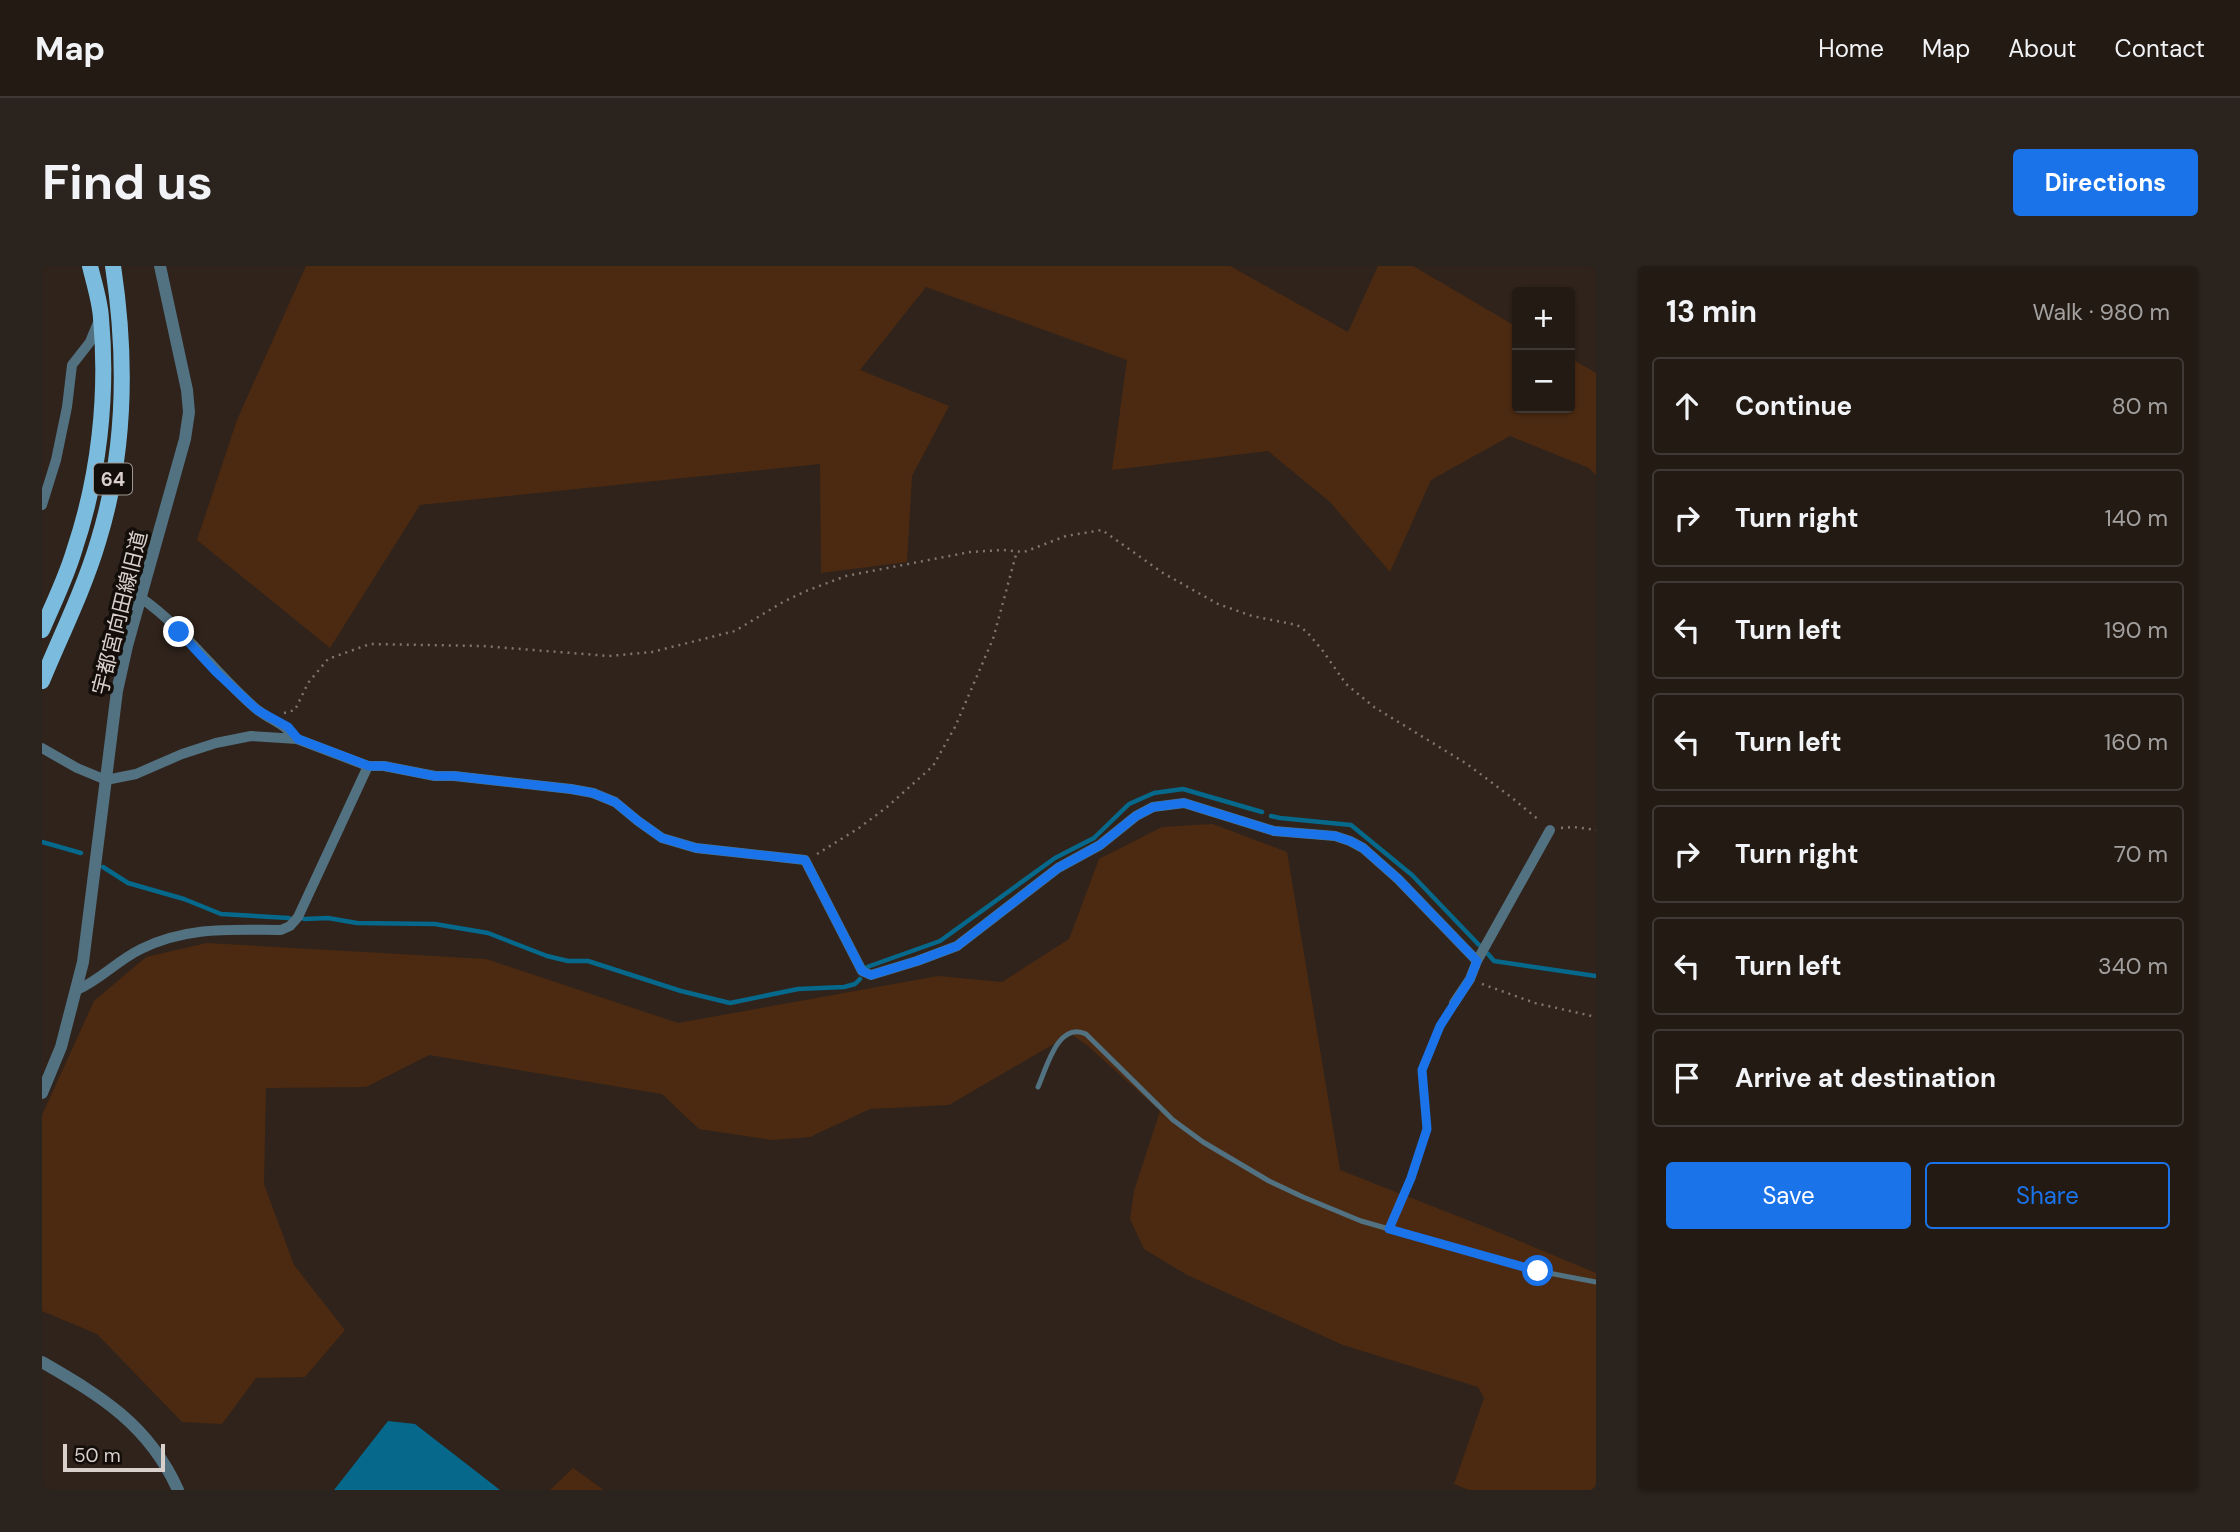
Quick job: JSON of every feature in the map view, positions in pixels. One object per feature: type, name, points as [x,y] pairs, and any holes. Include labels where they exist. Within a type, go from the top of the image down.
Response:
[{"type":"main road","name":"64","points":[[42,630],[74,551],[90,495],[100,432],[104,380],[101,316],[90,266]]},
{"type":"main road","name":"64","points":[[42,681],[98,542],[113,481],[119,438],[122,343],[113,266]]},
{"type":"street","name":"宇都宮向田線旧道","points":[[42,1093],[61,1047],[77,990],[83,962],[117,691],[180,461],[189,412],[187,390],[160,266]]},
{"type":"street","points":[[42,505],[56,460],[72,365],[90,342],[101,316]]},
{"type":"street","points":[[141,598],[157,609],[216,672],[257,710],[288,727],[298,739]]},
{"type":"street","points":[[42,748],[106,780],[136,774],[216,743],[251,736],[298,739],[369,766],[593,793],[615,802],[662,838],[696,848],[805,860],[862,971],[871,975],[957,946],[1058,868],[1100,845],[1136,816],[1153,807],[1184,803],[1274,831],[1335,836],[1363,848],[1398,879],[1477,961]]},
{"type":"street","points":[[77,990],[141,949],[182,933],[208,929],[281,930],[290,926],[298,917],[369,766]]},
{"type":"street","points":[[1454,1003],[1470,979],[1477,961],[1550,830]]},
{"type":"street","points":[[42,1362],[117,1409],[153,1449],[172,1476],[178,1490]]},
{"type":"lane","points":[[1038,1087],[1060,1040],[1070,1032],[1078,1031],[1086,1034],[1173,1120],[1203,1142],[1303,1198],[1389,1229],[1538,1271],[1596,1282]]},
{"type":"path","points":[[271,718],[295,710],[308,683],[328,659],[370,644],[483,646],[608,656],[652,652],[735,632],[795,596],[846,576],[970,552],[1024,552],[1066,536],[1102,530],[1163,573],[1218,604],[1252,616],[1297,625],[1323,650],[1346,684],[1374,707],[1467,764],[1550,830],[1574,827],[1596,830]]},
{"type":"path","points":[[805,860],[828,849],[859,828],[933,766],[955,727],[993,639],[1017,551]]},
{"type":"path","points":[[1470,979],[1535,1003],[1596,1017]]},
{"type":"path","points":[[1389,1229],[1411,1178],[1427,1129],[1422,1070],[1440,1026],[1454,1003]]},
{"type":"shaded area","points":[[306,266],[1230,266],[1348,332],[1378,266],[1413,266],[1512,324],[1512,413],[1575,413],[1575,361],[1596,373],[1596,475],[1589,468],[1510,436],[1431,480],[1390,572],[1330,502],[1268,451],[1112,470],[1127,360],[926,287],[860,370],[949,406],[912,476],[907,562],[821,573],[820,464],[420,505],[330,648],[197,540],[237,420]]},
{"type":"shaded area","points":[[1213,824],[1287,852],[1340,1170],[1596,1273],[1596,1490],[1469,1490],[1454,1484],[1484,1398],[1478,1387],[1343,1345],[1187,1275],[1144,1249],[1130,1219],[1134,1191],[1160,1111],[1071,1034],[949,1105],[870,1109],[810,1137],[772,1140],[699,1129],[662,1094],[429,1055],[366,1087],[266,1088],[264,1184],[294,1265],[345,1330],[305,1377],[256,1378],[222,1424],[182,1422],[97,1334],[42,1311],[42,1115],[94,1001],[146,957],[207,943],[486,959],[678,1023],[938,976],[1002,982],[1069,939],[1099,859],[1162,827]]},
{"type":"shaded area","points":[[573,1468],[604,1490],[550,1490]]},
{"type":"water","points":[[388,1421],[415,1424],[500,1490],[334,1490]]},
{"type":"waterway","points":[[867,967],[940,941],[1055,858],[1094,838],[1129,804],[1154,793],[1183,789],[1262,812]]},
{"type":"waterway","points":[[1271,816],[1351,825],[1412,875],[1479,945]]},
{"type":"waterway","points":[[42,842],[81,853]]},
{"type":"waterway","points":[[103,867],[128,883],[184,899],[221,914],[289,918]]},
{"type":"waterway","points":[[304,919],[435,924],[488,933],[547,956],[568,961],[588,961],[681,991],[730,1003],[798,989],[844,987],[855,984],[860,979]]},
{"type":"waterway","points":[[1488,954],[1494,961],[1596,976]]},
{"type":"route","points":[[179,632],[216,672],[257,710],[288,727],[298,739],[326,751],[369,766],[593,793],[615,802],[662,838],[696,848],[805,860],[862,971],[871,975],[957,946],[1058,868],[1100,845],[1136,816],[1153,807],[1184,803],[1274,831],[1335,836],[1350,841],[1363,848],[1398,879],[1477,961],[1470,979],[1440,1026],[1422,1070],[1427,1129],[1411,1178],[1389,1229],[1538,1271]]}]
